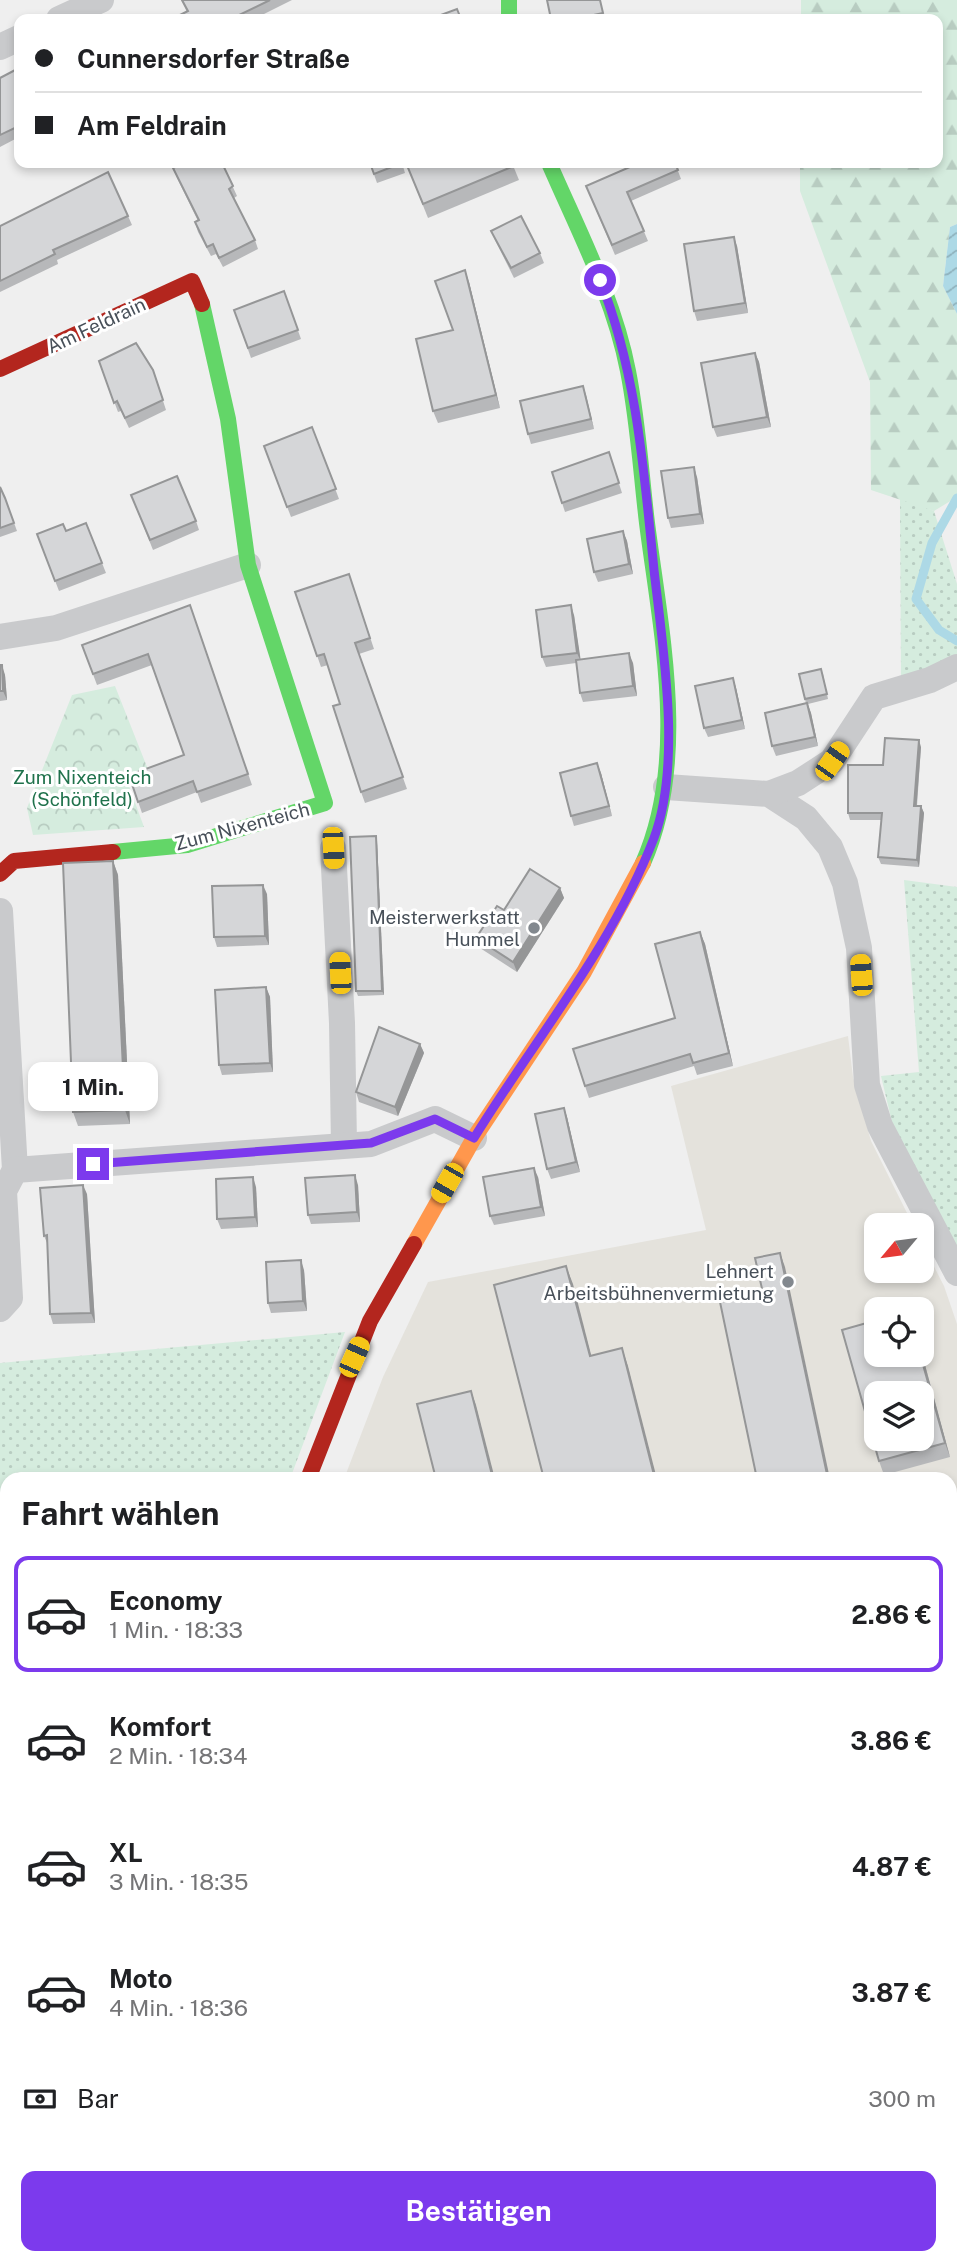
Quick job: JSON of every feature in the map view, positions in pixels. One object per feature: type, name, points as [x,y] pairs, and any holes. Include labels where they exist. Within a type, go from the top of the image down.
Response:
[{"type":"street","points":[[70,14],[101,0]]},
{"type":"street","points":[[311,1472],[370,1321],[474,1138],[584,972],[628,894],[654,836],[666,787],[667,709],[662,632],[628,370],[607,298],[550,168]]},
{"type":"street","name":"Am Feldrain","points":[[0,369],[192,281]]},
{"type":"street","name":"Zum Nixenteich","points":[[0,874],[14,861],[187,845],[325,803],[248,565],[228,419],[205,312],[192,281]]},
{"type":"street","points":[[0,637],[56,628],[248,565]]},
{"type":"street","points":[[666,787],[769,794],[799,783],[832,761],[874,697],[930,680],[957,667]]},
{"type":"street","points":[[769,794],[806,818],[830,847],[845,883],[859,948],[867,1085],[880,1126],[957,1273]]},
{"type":"street","points":[[333,848],[342,1023],[344,1145]]},
{"type":"street","points":[[0,911],[15,1170],[5,1191],[10,1298],[0,1309]]},
{"type":"street","points":[[15,1170],[371,1143],[435,1119],[474,1138]]},
{"type":"shaded area","points":[[848,1036],[853,1077],[871,1141],[907,1213],[864,1213],[864,1283],[934,1283],[934,1266],[944,1286],[957,1324],[957,1472],[347,1472],[383,1377],[428,1282],[706,1230],[671,1086]]},
{"type":"green space","points":[[801,0],[957,0],[957,224],[950,227],[943,286],[957,314],[957,497],[934,511],[871,490],[870,382],[800,191],[800,168],[943,168],[943,14],[801,14]]},
{"type":"green space","points":[[900,497],[934,511],[957,584],[957,658],[901,678]]},
{"type":"green space","name":"Zum Nixenteich (Schönfeld)","points":[[115,686],[149,772],[126,778],[144,827],[33,835],[27,808],[72,695]]},
{"type":"green space","points":[[904,880],[957,887],[957,1254],[892,1122],[881,1076],[919,1072]]},
{"type":"green space","points":[[345,1332],[293,1472],[0,1472],[0,1363]]},
{"type":"water","points":[[957,224],[957,314],[943,286],[950,227]]},
{"type":"building","points":[[182,0],[270,0],[241,14],[182,14],[188,11]]},
{"type":"building","points":[[547,0],[600,0],[603,13],[598,14],[550,14]]},
{"type":"building","points":[[457,9],[459,14],[444,14]]},
{"type":"building","points":[[14,71],[14,128],[0,135],[0,78]]},
{"type":"building","points":[[173,168],[224,168],[233,186],[229,189],[255,240],[219,258],[213,244],[207,247],[195,222],[199,220]]},
{"type":"building","points":[[372,168],[389,168],[374,174]]},
{"type":"building","points":[[408,168],[509,168],[423,204]]},
{"type":"building","points":[[627,168],[678,170],[627,192],[644,231],[612,245],[586,186]]},
{"type":"building","points":[[108,172],[128,216],[53,250],[55,254],[0,281],[0,226]]},
{"type":"building","points":[[521,216],[540,253],[511,268],[491,231]]},
{"type":"building","points":[[734,237],[745,303],[694,311],[684,244]]},
{"type":"building","points":[[465,270],[496,395],[433,411],[416,339],[453,330],[435,281]]},
{"type":"building","points":[[284,291],[298,330],[248,348],[234,310]]},
{"type":"building","points":[[136,343],[153,370],[163,400],[125,418],[117,401],[114,403],[99,361]]},
{"type":"building","points":[[755,353],[767,417],[713,427],[701,363]]},
{"type":"building","points":[[583,386],[591,419],[528,434],[520,401]]},
{"type":"building","points":[[312,427],[336,489],[287,507],[264,446]]},
{"type":"building","points":[[609,452],[619,483],[562,503],[552,472]]},
{"type":"building","points":[[694,467],[700,514],[668,518],[661,471]]},
{"type":"building","points":[[177,476],[196,521],[150,540],[131,495]]},
{"type":"building","points":[[0,487],[14,523],[0,528]]},
{"type":"building","points":[[86,523],[102,563],[55,581],[37,534],[63,524],[66,531]]},
{"type":"building","points":[[623,531],[629,564],[594,572],[587,539]]},
{"type":"building","points":[[349,574],[370,638],[355,643],[403,777],[361,792],[333,706],[340,704],[324,654],[317,656],[295,592]]},
{"type":"building","points":[[190,605],[248,774],[197,792],[193,781],[138,802],[129,775],[184,755],[148,654],[93,674],[82,645]]},
{"type":"building","points":[[571,605],[577,653],[542,657],[536,610]]},
{"type":"building","points":[[629,653],[633,686],[580,693],[576,660]]},
{"type":"building","points":[[2,665],[3,691],[0,691]]},
{"type":"building","points":[[821,669],[827,694],[805,699],[799,674]]},
{"type":"building","points":[[733,678],[742,720],[704,728],[695,686]]},
{"type":"building","points":[[807,703],[815,737],[772,746],[765,713]]},
{"type":"building","points":[[885,738],[919,740],[914,806],[921,806],[917,860],[878,857],[882,813],[848,813],[848,765],[883,765]]},
{"type":"building","points":[[597,763],[609,806],[571,816],[560,773]]},
{"type":"building","points":[[376,836],[382,991],[356,991],[350,837]]},
{"type":"building","points":[[113,861],[125,1110],[73,1112],[63,863]]},
{"type":"building","points":[[530,869],[560,888],[513,962],[476,938],[497,906],[504,910]]},
{"type":"building","points":[[263,885],[265,936],[214,937],[212,886]]},
{"type":"building","points":[[700,932],[729,1053],[693,1063],[690,1054],[585,1086],[573,1049],[675,1018],[655,944]]},
{"type":"building","points":[[266,987],[270,1063],[219,1065],[215,990]]},
{"type":"building","points":[[379,1027],[420,1044],[395,1107],[356,1092]]},
{"type":"building","points":[[564,1108],[576,1162],[547,1169],[535,1114]]},
{"type":"building","points":[[534,1168],[541,1207],[490,1216],[483,1177]]},
{"type":"building","points":[[355,1175],[357,1212],[308,1215],[305,1178]]},
{"type":"building","points":[[253,1177],[255,1217],[217,1219],[216,1179]]},
{"type":"building","points":[[83,1185],[91,1313],[50,1314],[47,1235],[44,1236],[40,1188]]},
{"type":"building","points":[[780,1253],[827,1472],[756,1472],[720,1302],[763,1293],[755,1258]]},
{"type":"building","points":[[301,1260],[303,1301],[268,1303],[266,1262]]},
{"type":"building","points":[[566,1266],[590,1356],[622,1348],[653,1472],[542,1472],[494,1285]]},
{"type":"building","points":[[864,1324],[864,1367],[924,1367],[928,1381],[864,1381],[864,1408],[842,1330]]},
{"type":"building","points":[[471,1391],[491,1472],[434,1472],[417,1404]]},
{"type":"building","points":[[934,1404],[945,1443],[934,1446]]},
{"type":"building","points":[[876,1451],[916,1451],[879,1461]]},
{"type":"waterway","points":[[957,498],[932,543],[916,599],[939,630],[957,641]]},
{"type":"traffic: fast","points":[[509,0],[509,14]]},
{"type":"traffic: fast","points":[[551,168],[614,317],[628,371],[634,409],[668,695],[665,781],[657,823],[643,863]]},
{"type":"traffic: fast","points":[[113,852],[187,845],[325,803],[248,565],[228,419],[202,304]]},
{"type":"traffic: slow","points":[[414,1244],[474,1138],[584,972],[643,863]]},
{"type":"traffic: jam","points":[[0,369],[192,281],[202,304]]},
{"type":"traffic: jam","points":[[0,874],[14,861],[113,852]]},
{"type":"traffic: jam","points":[[311,1472],[370,1321],[414,1244]]},
{"type":"place","name":"Meisterwerkstatt Hummel","points":[[534,928]]},
{"type":"place","name":"Lehnert Arbeitsbühnenvermietung","points":[[788,1282]]},
{"type":"route","points":[[93,1164],[371,1143],[435,1119],[474,1138],[503,1090],[584,972],[634,883],[654,836],[666,787],[667,709],[662,632],[642,455],[628,370],[600,280]]}]
